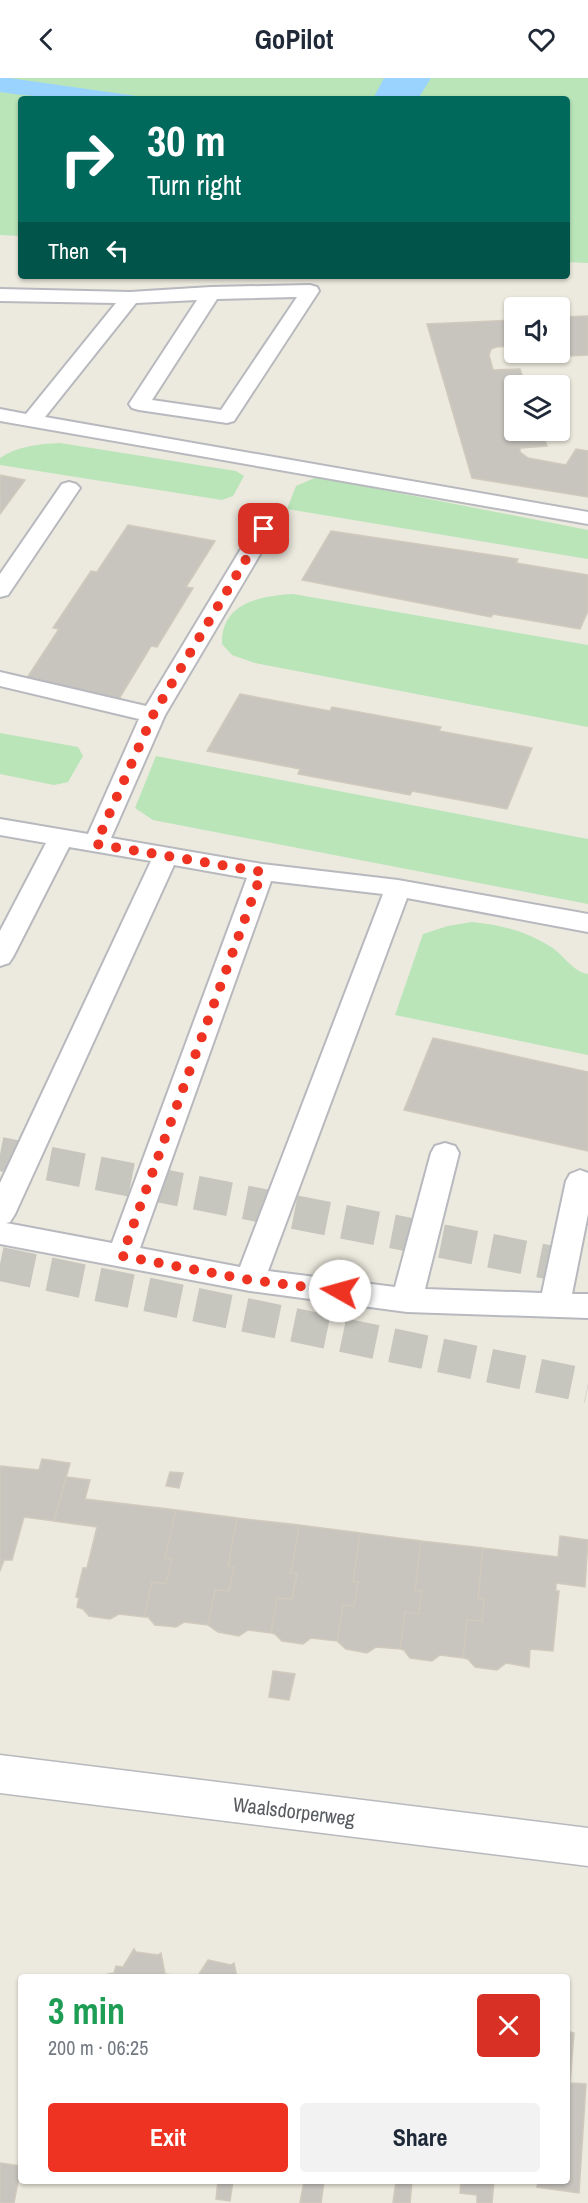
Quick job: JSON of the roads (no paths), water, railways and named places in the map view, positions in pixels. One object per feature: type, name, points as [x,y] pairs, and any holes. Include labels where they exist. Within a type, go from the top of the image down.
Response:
[{"type":"street","name":"Waalsdorperweg","points":[[0,1774],[588,1847]]},
{"type":"lane","points":[[0,295],[130,298],[211,293],[310,291],[227,417],[139,405],[211,293]]},
{"type":"lane","points":[[32,421],[130,298]]},
{"type":"lane","points":[[0,415],[588,518]]},
{"type":"lane","points":[[0,590],[69,488]]},
{"type":"lane","points":[[96,844],[153,715],[264,529]]},
{"type":"lane","points":[[0,679],[153,715]]},
{"type":"lane","points":[[0,827],[262,872],[398,888],[588,923]]},
{"type":"lane","points":[[0,957],[61,838]]},
{"type":"lane","points":[[0,1214],[165,857]]},
{"type":"lane","points":[[122,1256],[262,872]]},
{"type":"lane","points":[[250,1280],[398,888]]},
{"type":"lane","points":[[407,1299],[445,1154]]},
{"type":"lane","points":[[555,1305],[580,1180]]},
{"type":"lane","points":[[0,1233],[250,1280],[407,1299],[588,1306]]},
{"type":"water","points":[[0,78],[9,78],[137,96],[33,96],[0,92]]},
{"type":"water","points":[[384,78],[431,78],[420,96],[375,96]]},
{"type":"tunnel","points":[[0,1154],[588,1270]]},
{"type":"tunnel","points":[[0,1264],[588,1386]]}]
